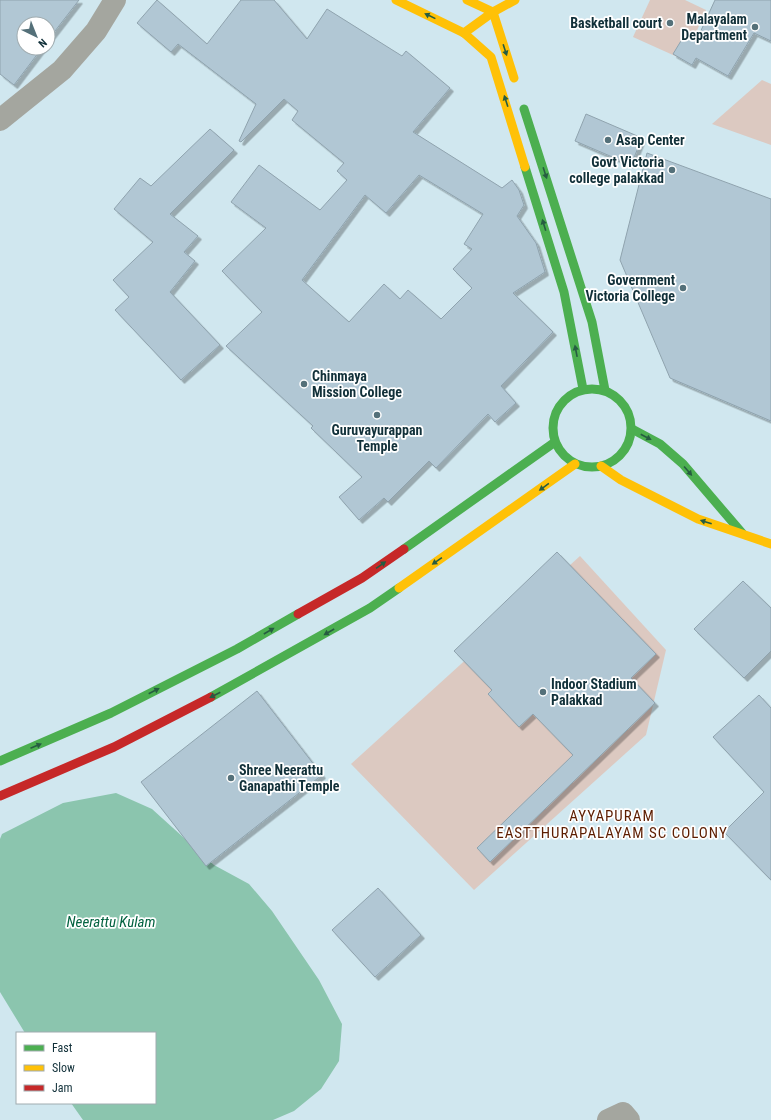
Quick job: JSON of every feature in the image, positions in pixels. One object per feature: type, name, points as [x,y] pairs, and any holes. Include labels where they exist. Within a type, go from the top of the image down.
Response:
[{"type":"main road","points":[[396,0],[464,33],[491,57],[564,292],[583,389]]},
{"type":"main road","points":[[467,0],[493,12],[517,88]]},
{"type":"main road","points":[[464,33],[493,12],[515,0]]},
{"type":"main road","points":[[522,103],[592,322],[605,390]]},
{"type":"main road","points":[[583,389],[605,390],[619,399],[629,413],[632,429],[628,446],[616,459],[601,466],[588,467],[575,464],[564,456],[555,442],[553,425],[558,409],[568,397],[583,389]]},
{"type":"main road","points":[[632,429],[660,444],[683,464],[743,534]]},
{"type":"main road","points":[[0,761],[111,713],[237,649],[355,582],[555,442]]},
{"type":"main road","points":[[1,792],[114,747],[243,681],[363,612],[575,464]]},
{"type":"main road","points":[[601,466],[621,480],[698,519],[771,544]]},
{"type":"street","points":[[0,120],[62,70],[96,31],[116,0]]},
{"type":"street","points":[[608,1120],[623,1113],[629,1120]]},
{"type":"shaded area","name":"Basketball court","points":[[650,0],[685,0],[706,10],[684,60],[633,37]]},
{"type":"shaded area","points":[[762,80],[771,84],[771,145],[712,124]]},
{"type":"shaded area","name":"Indoor Stadium Palakkad","points":[[580,556],[666,650],[646,735],[474,890],[351,764]]},
{"type":"water","name":"Neerattu Kulam","points":[[116,793],[152,809],[214,865],[249,884],[272,911],[319,980],[342,1024],[339,1061],[321,1089],[294,1111],[273,1120],[83,1120],[72,1104],[156,1104],[156,1032],[24,1032],[0,992],[0,839],[2,834],[63,803]]},
{"type":"building","points":[[0,0],[79,0],[56,30],[56,16],[16,16],[16,56],[36,56],[14,85],[0,74]]},
{"type":"building","points":[[157,0],[207,44],[241,0],[274,0],[307,39],[327,9],[402,56],[406,51],[450,88],[413,132],[502,188],[512,180],[519,190],[524,205],[517,216],[536,243],[545,272],[513,293],[553,332],[501,386],[516,403],[495,422],[488,414],[436,468],[429,461],[388,502],[384,498],[359,520],[339,497],[362,477],[311,428],[313,426],[226,346],[262,312],[222,271],[266,228],[231,202],[259,165],[320,210],[347,180],[337,171],[344,163],[292,120],[298,111],[284,99],[241,142],[239,141],[256,104],[178,44],[171,52],[137,23]],"holes":[[[419,175],[483,214],[464,244],[472,249],[453,269],[472,288],[441,319],[408,290],[400,299],[384,284],[349,322],[302,280],[365,195],[386,213]]]},
{"type":"building","points":[[715,0],[771,0],[771,41],[754,33],[728,76],[696,58],[692,65],[673,54],[687,31],[698,37]]},
{"type":"building","name":"Asap Center","points":[[586,114],[642,138],[631,165],[575,141]]},
{"type":"building","points":[[210,129],[234,150],[170,214],[198,236],[184,252],[195,261],[170,292],[220,345],[181,380],[115,310],[129,297],[113,280],[153,242],[114,209],[140,178],[151,186]]},
{"type":"building","points":[[647,153],[771,199],[771,421],[670,378],[620,260]]},
{"type":"building","points":[[557,552],[656,654],[631,678],[655,703],[490,862],[477,848],[573,755],[533,714],[519,727],[488,694],[492,690],[454,651]]},
{"type":"building","points":[[743,581],[771,608],[771,651],[744,678],[694,629]]},
{"type":"building","name":"Shree Neerattu Ganapathi Temple","points":[[257,691],[322,775],[206,866],[141,782]]},
{"type":"building","points":[[759,695],[771,708],[771,880],[724,832],[764,792],[713,737]]},
{"type":"building","points":[[378,888],[421,935],[375,977],[332,930]]},
{"type":"traffic: fast","points":[[524,109],[592,322],[605,390]]},
{"type":"traffic: fast","points":[[525,167],[564,292],[583,389]]},
{"type":"traffic: fast","points":[[592,389],[607,392],[620,400],[628,413],[631,428],[628,443],[620,456],[607,464],[592,467],[577,464],[564,456],[556,443],[553,428],[556,413],[564,400],[577,392],[592,389]]},
{"type":"traffic: fast","points":[[632,429],[660,444],[683,464],[742,533]]},
{"type":"traffic: fast","points":[[404,549],[555,442]]},
{"type":"traffic: fast","points":[[211,697],[370,608],[399,588]]},
{"type":"traffic: fast","points":[[0,761],[111,713],[237,649],[298,614]]},
{"type":"traffic: slow","points":[[396,0],[464,33],[491,57],[525,167]]},
{"type":"traffic: slow","points":[[467,0],[493,12]]},
{"type":"traffic: slow","points":[[464,33],[493,12],[515,0]]},
{"type":"traffic: slow","points":[[493,12],[514,78]]},
{"type":"traffic: slow","points":[[399,588],[575,464]]},
{"type":"traffic: slow","points":[[601,466],[621,480],[698,519],[771,544]]},
{"type":"traffic: jam","points":[[298,614],[362,578],[404,549]]},
{"type":"traffic: jam","points":[[0,796],[114,747],[211,697]]},
{"type":"place","name":"Basketball court","points":[[670,23]]},
{"type":"place","name":"Malayalam Department","points":[[755,27]]},
{"type":"place","name":"Asap Center","points":[[608,140]]},
{"type":"place","name":"Govt Victoria college palakkad","points":[[672,170]]},
{"type":"place","name":"Government Victoria College","points":[[683,288]]},
{"type":"place","name":"Chinmaya Mission College","points":[[304,384]]},
{"type":"place","name":"Guruvayurappan Temple","points":[[377,415]]},
{"type":"place","name":"Indoor Stadium Palakkad","points":[[543,692]]},
{"type":"place","name":"Shree Neerattu Ganapathi Temple","points":[[231,778]]},
{"type":"district","name":"AYYAPURAM EASTTHURAPALAYAM SC COLONY","points":[[612,824]]}]
